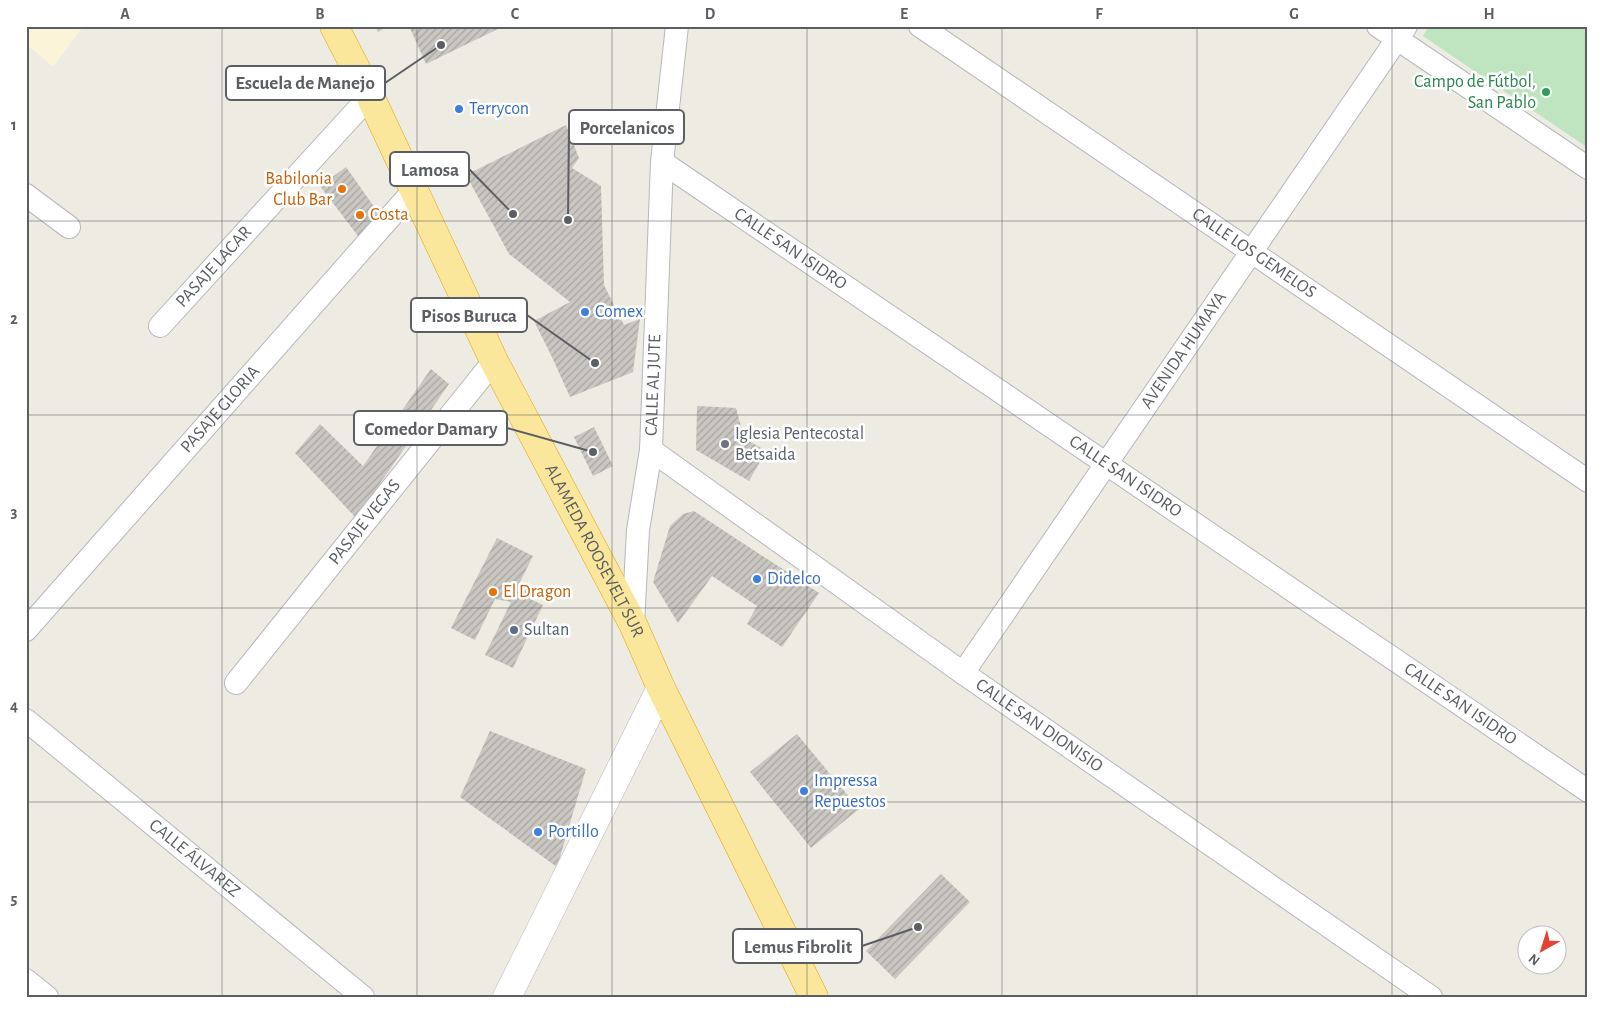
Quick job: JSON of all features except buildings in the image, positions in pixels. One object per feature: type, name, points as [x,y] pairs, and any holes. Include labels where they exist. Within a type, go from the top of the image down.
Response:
[{"type":"highway","name":"ALAMEDA ROOSEVELT SUR","points":[[334,26],[370,96],[494,361],[633,624],[661,688],[814,997]]},
{"type":"street","name":"CALLE AL JUTE","points":[[633,624],[638,530],[651,450],[662,162],[677,26]]},
{"type":"street","name":"CALLE LOS GEMELOS","points":[[920,26],[1588,481]]},
{"type":"street","points":[[1378,26],[1402,33],[1588,168]]},
{"type":"street","name":"AVENIDA HUMAYA","points":[[963,673],[1402,33]]},
{"type":"street","name":"PASAJE LACAR","points":[[160,326],[370,96]]},
{"type":"street","name":"CALLE SAN ISIDRO","points":[[662,162],[1588,791]]},
{"type":"street","name":"PASAJE GLORIA","points":[[26,630],[414,190]]},
{"type":"street","points":[[26,195],[69,227]]},
{"type":"street","name":"PASAJE VEGAS","points":[[236,683],[494,361]]},
{"type":"street","name":"CALLE SAN DIONISIO","points":[[651,450],[963,673],[1431,997]]},
{"type":"street","points":[[507,997],[661,688]]},
{"type":"street","name":"CALLE ÁLVAREZ","points":[[26,720],[363,997]]},
{"type":"street","points":[[26,980],[47,997]]},
{"type":"shaded area","points":[[26,26],[84,26],[53,67],[26,44]]},
{"type":"green space","name":"Campo de Fútbol, San Pablo","points":[[1429,26],[1588,26],[1588,148],[1423,36]]},
{"type":"place","name":"Escuela de Manejo","points":[[441,45]]},
{"type":"place","name":"Campo de Fútbol, San Pablo","points":[[1546,92]]},
{"type":"place","name":"Terrycon","points":[[459,109]]},
{"type":"place","name":"Babilonia Club Bar","points":[[342,189]]},
{"type":"place","name":"Lamosa","points":[[513,214]]},
{"type":"place","name":"Costa","points":[[360,215]]},
{"type":"place","name":"Porcelanicos","points":[[568,220]]},
{"type":"place","name":"Comex","points":[[585,312]]},
{"type":"place","name":"Pisos Buruca","points":[[595,363]]},
{"type":"place","name":"Iglesia Pentecostal Betsaida","points":[[725,444]]},
{"type":"place","name":"Comedor Damary","points":[[593,452]]},
{"type":"place","name":"Didelco","points":[[757,579]]},
{"type":"place","name":"El Dragon","points":[[493,592]]},
{"type":"place","name":"Sultan","points":[[514,630]]},
{"type":"place","name":"Impressa Repuestos","points":[[804,791]]},
{"type":"place","name":"Portillo","points":[[538,832]]},
{"type":"place","name":"Lemus Fibrolit","points":[[918,927]]}]
